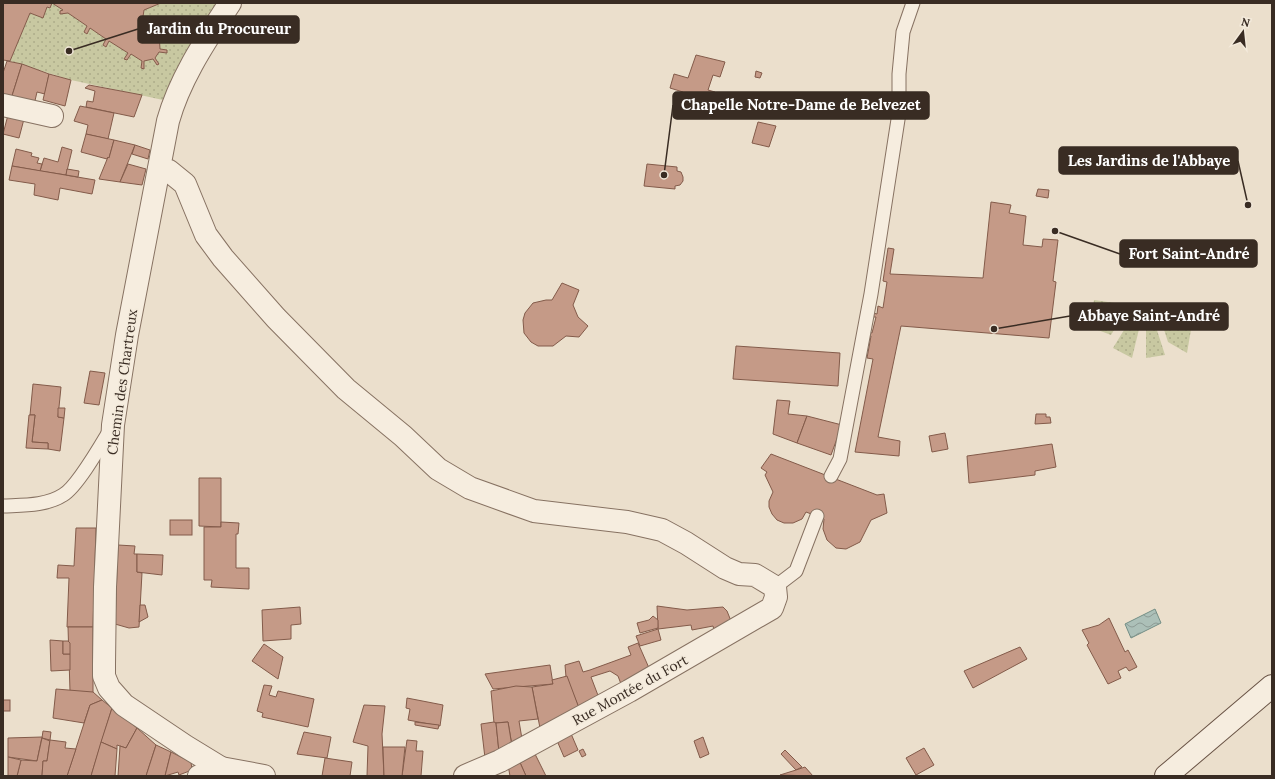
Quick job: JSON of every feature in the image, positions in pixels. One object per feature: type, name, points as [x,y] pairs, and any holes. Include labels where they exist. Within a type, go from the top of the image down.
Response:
[{"type":"street","name":"Chemin des Chartreux","points":[[221,768],[124,705],[109,688],[104,676],[105,587],[113,425],[127,335],[173,102],[211,31],[230,3]]},
{"type":"street","points":[[3,105],[52,116]]},
{"type":"street","points":[[159,170],[169,171],[185,184],[200,224],[210,241],[276,318],[346,388],[403,436],[438,469],[470,488],[534,511],[627,522],[662,530],[686,543],[724,568],[739,574],[755,575],[776,587]]},
{"type":"street","name":"Rue Montée du Fort","points":[[465,776],[500,761],[629,691],[772,608],[776,597],[776,587]]},
{"type":"street","points":[[1166,776],[1272,686]]},
{"type":"street","points":[[200,776],[221,768],[264,776]]},
{"type":"lane","points":[[831,476],[840,459],[871,294],[899,113],[899,74],[903,32],[913,3]]},
{"type":"lane","points":[[3,506],[41,504],[64,495],[87,467],[113,425]]},
{"type":"lane","points":[[776,587],[796,570],[817,516]]},
{"type":"green space","points":[[52,3],[63,10],[60,11],[61,14],[68,13],[87,26],[84,32],[87,34],[90,28],[106,39],[103,45],[106,47],[109,41],[128,53],[125,59],[127,60],[131,54],[142,61],[141,68],[144,68],[144,61],[153,59],[157,65],[159,64],[155,58],[159,52],[166,53],[167,51],[160,49],[159,34],[142,23],[144,10],[161,3],[219,3],[201,28],[163,100],[71,80],[10,61],[30,13],[43,17],[47,7],[50,8]]},
{"type":"green space","points":[[1094,300],[1129,305],[1111,335],[1090,327]]},
{"type":"green space","points":[[1160,308],[1194,312],[1187,353],[1168,342],[1159,314]]},
{"type":"green space","points":[[1132,317],[1141,321],[1132,358],[1113,348]]},
{"type":"green space","points":[[1146,321],[1154,321],[1165,355],[1146,358]]},
{"type":"water","points":[[1155,609],[1161,623],[1131,638],[1125,624]]},
{"type":"building","points":[[3,3],[52,3],[50,8],[47,7],[43,18],[30,13],[10,61],[3,60]]},
{"type":"building","points":[[52,3],[161,3],[144,10],[142,23],[159,34],[160,49],[167,50],[167,53],[159,52],[155,58],[159,64],[157,65],[153,59],[144,61],[144,69],[141,68],[142,61],[131,54],[127,60],[124,59],[128,53],[109,41],[106,47],[103,45],[106,39],[90,28],[87,34],[84,32],[87,26],[68,13],[60,14],[60,11],[63,10]]},
{"type":"building","points":[[696,55],[725,62],[720,77],[713,75],[708,90],[715,92],[713,98],[726,102],[722,115],[708,111],[707,114],[680,107],[680,105],[676,104],[677,100],[681,101],[683,92],[670,88],[674,74],[688,78]]},
{"type":"building","points":[[7,61],[22,64],[11,99],[3,97],[3,73]]},
{"type":"building","points":[[22,64],[49,74],[45,94],[37,92],[34,105],[11,99]]},
{"type":"building","points":[[756,71],[762,73],[760,78],[755,77]]},
{"type":"building","points":[[49,74],[71,80],[65,106],[43,100]]},
{"type":"building","points":[[89,85],[142,95],[134,117],[86,107],[87,101],[93,102],[95,91],[85,88]]},
{"type":"building","points":[[80,106],[114,113],[108,139],[86,134],[88,125],[74,121]]},
{"type":"building","points":[[8,115],[24,119],[19,138],[3,134]]},
{"type":"building","points":[[758,122],[776,126],[769,147],[752,143]]},
{"type":"building","points":[[86,134],[114,140],[109,158],[108,157],[107,159],[81,152]]},
{"type":"building","points":[[114,140],[135,145],[120,182],[99,179],[108,157],[109,158]]},
{"type":"building","points":[[135,145],[150,150],[148,159],[132,154]]},
{"type":"building","points":[[62,147],[72,150],[66,175],[40,171],[44,158],[58,162]]},
{"type":"building","points":[[16,149],[32,153],[31,156],[39,158],[37,163],[42,164],[40,171],[12,166]]},
{"type":"building","points":[[128,164],[146,169],[142,185],[120,182]]},
{"type":"building","points":[[647,164],[677,167],[677,171],[681,172],[683,181],[680,185],[675,186],[675,189],[644,186]]},
{"type":"building","points":[[12,166],[95,180],[92,194],[60,188],[58,200],[34,195],[35,184],[9,180]]},
{"type":"building","points":[[67,169],[79,171],[78,177],[66,175]]},
{"type":"building","points":[[1038,189],[1049,190],[1048,198],[1036,196]]},
{"type":"building","points":[[991,202],[1011,205],[1009,213],[1026,216],[1023,245],[1042,247],[1043,239],[1058,240],[1053,281],[1056,282],[1049,338],[901,326],[878,437],[900,441],[899,456],[855,452],[873,359],[867,358],[871,336],[868,336],[868,332],[872,333],[876,317],[872,317],[873,313],[877,314],[878,306],[883,308],[887,282],[883,281],[888,248],[894,249],[890,274],[983,278]]},
{"type":"building","points":[[562,283],[579,290],[573,305],[578,317],[588,326],[579,337],[566,336],[553,346],[538,346],[531,342],[524,333],[523,320],[525,313],[533,303],[552,300]]},
{"type":"building","points":[[736,346],[840,353],[838,386],[733,379]]},
{"type":"building","points":[[90,371],[105,373],[99,405],[84,403]]},
{"type":"building","points":[[33,384],[61,387],[58,417],[64,418],[60,451],[48,449],[48,443],[32,442],[35,415],[30,415]]},
{"type":"building","points":[[777,400],[790,401],[788,414],[807,416],[797,443],[773,434]]},
{"type":"building","points":[[58,408],[65,408],[64,418],[58,417]]},
{"type":"building","points":[[1036,414],[1046,414],[1046,417],[1050,417],[1051,423],[1035,424]]},
{"type":"building","points":[[29,415],[35,415],[32,442],[48,443],[48,449],[26,448]]},
{"type":"building","points":[[807,416],[842,425],[831,455],[797,443]]},
{"type":"building","points":[[945,433],[948,449],[932,452],[929,436]]},
{"type":"building","points":[[1052,444],[1056,467],[1035,471],[1035,475],[969,483],[967,456]]},
{"type":"building","points":[[771,454],[877,495],[884,494],[887,513],[871,520],[860,542],[846,549],[836,548],[827,540],[823,529],[824,519],[822,518],[806,512],[802,519],[793,523],[784,523],[777,520],[769,507],[769,501],[773,492],[765,475],[767,472],[761,468]]},
{"type":"building","points":[[199,478],[221,478],[221,527],[199,526]]},
{"type":"building","points":[[170,520],[192,520],[192,535],[170,535]]},
{"type":"building","points":[[221,522],[239,523],[238,534],[236,534],[236,568],[249,568],[249,589],[211,587],[212,580],[204,580],[204,527],[221,527]]},
{"type":"building","points":[[76,528],[96,528],[93,627],[67,627],[69,578],[57,578],[58,565],[74,566]]},
{"type":"building","points":[[118,545],[135,546],[134,554],[137,554],[137,572],[142,573],[139,627],[129,628],[115,624]]},
{"type":"building","points":[[137,554],[163,555],[162,575],[137,572]]},
{"type":"building","points":[[140,605],[145,605],[148,617],[139,622]]},
{"type":"building","points":[[657,606],[687,610],[723,607],[727,611],[731,621],[714,630],[713,626],[692,630],[691,625],[658,629]]},
{"type":"building","points":[[300,607],[301,624],[291,625],[291,639],[263,641],[262,610]]},
{"type":"building","points":[[653,616],[658,620],[658,628],[640,633],[637,623],[649,620]]},
{"type":"building","points":[[1109,618],[1125,652],[1128,650],[1137,667],[1129,671],[1126,667],[1118,671],[1121,678],[1108,684],[1087,645],[1089,643],[1082,630],[1099,625]]},
{"type":"building","points":[[68,627],[93,627],[93,693],[70,691]]},
{"type":"building","points":[[658,629],[661,640],[640,646],[636,636]]},
{"type":"building","points":[[50,640],[63,641],[63,654],[70,654],[70,670],[51,671]]},
{"type":"building","points":[[63,641],[68,641],[70,643],[70,654],[63,654]]},
{"type":"building","points":[[638,643],[649,668],[621,684],[618,676],[610,671],[591,677],[599,698],[579,708],[566,677],[565,665],[579,661],[583,672],[590,670],[631,655],[628,647]]},
{"type":"building","points":[[264,644],[283,657],[278,679],[252,661]]},
{"type":"building","points":[[1020,647],[1027,659],[973,688],[964,671]]},
{"type":"building","points":[[550,665],[553,684],[493,689],[485,674]]},
{"type":"building","points":[[567,676],[579,708],[540,728],[532,687],[553,684],[552,680]]},
{"type":"building","points":[[264,685],[272,686],[269,695],[276,697],[278,691],[314,699],[308,727],[262,717],[263,713],[257,711]]},
{"type":"building","points":[[516,686],[532,687],[538,719],[519,721],[522,739],[512,746],[508,722],[494,723],[491,691]]},
{"type":"building","points":[[56,689],[93,692],[102,700],[90,705],[84,723],[53,718]]},
{"type":"building","points":[[407,698],[443,705],[440,726],[408,720],[410,709],[406,708]]},
{"type":"building","points":[[3,700],[10,700],[10,711],[3,711]]},
{"type":"building","points":[[102,700],[112,708],[91,776],[67,776],[90,705]]},
{"type":"building","points":[[364,705],[385,706],[382,734],[384,776],[367,776],[368,746],[353,742]]},
{"type":"building","points":[[112,708],[137,728],[126,748],[117,745],[117,749],[101,742]]},
{"type":"building","points":[[415,722],[439,725],[438,729],[415,725]]},
{"type":"building","points":[[508,722],[512,746],[499,752],[496,723]]},
{"type":"building","points":[[496,723],[499,752],[485,758],[481,724]]},
{"type":"building","points":[[137,728],[156,745],[146,776],[118,776],[120,746],[126,748]]},
{"type":"building","points":[[569,729],[578,750],[564,757],[555,736]]},
{"type":"building","points":[[43,731],[51,732],[50,740],[42,738]]},
{"type":"building","points":[[304,732],[331,737],[327,758],[297,754]]},
{"type":"building","points":[[42,737],[37,761],[8,757],[8,738]]},
{"type":"building","points":[[703,737],[709,754],[700,758],[694,741]]},
{"type":"building","points":[[42,738],[50,741],[47,761],[43,761],[42,776],[17,776],[21,760],[37,761]]},
{"type":"building","points":[[50,740],[66,742],[65,748],[76,749],[67,776],[42,776],[43,761],[47,761]]},
{"type":"building","points":[[407,740],[417,741],[416,751],[423,751],[421,776],[402,776]]},
{"type":"building","points":[[101,742],[117,749],[115,776],[91,776]]},
{"type":"building","points":[[156,745],[171,752],[165,776],[146,776]]},
{"type":"building","points":[[383,747],[405,747],[402,776],[384,776]]},
{"type":"building","points":[[532,748],[546,776],[526,776],[518,758]]},
{"type":"building","points":[[924,748],[934,765],[916,775],[906,758]]},
{"type":"building","points":[[583,749],[586,755],[582,757],[579,751]]},
{"type":"building","points":[[785,750],[802,767],[796,770],[781,754]]},
{"type":"building","points":[[171,752],[191,762],[192,770],[179,775],[178,772],[165,776]]},
{"type":"building","points":[[8,757],[21,760],[17,776],[8,776]]},
{"type":"building","points":[[325,758],[352,762],[350,776],[322,776]]},
{"type":"building","points":[[518,758],[526,776],[510,776],[508,765]]},
{"type":"building","points":[[805,767],[813,776],[780,775],[796,770]]},
{"type":"place","name":"Jardin du Procureur","points":[[69,51]]},
{"type":"place","name":"Chapelle Notre-Dame de Belvezet","points":[[664,175]]},
{"type":"place","name":"Les Jardins de l'Abbaye","points":[[1248,205]]},
{"type":"place","name":"Fort Saint-André","points":[[1055,231]]},
{"type":"place","name":"Abbaye Saint-André","points":[[994,329]]}]
